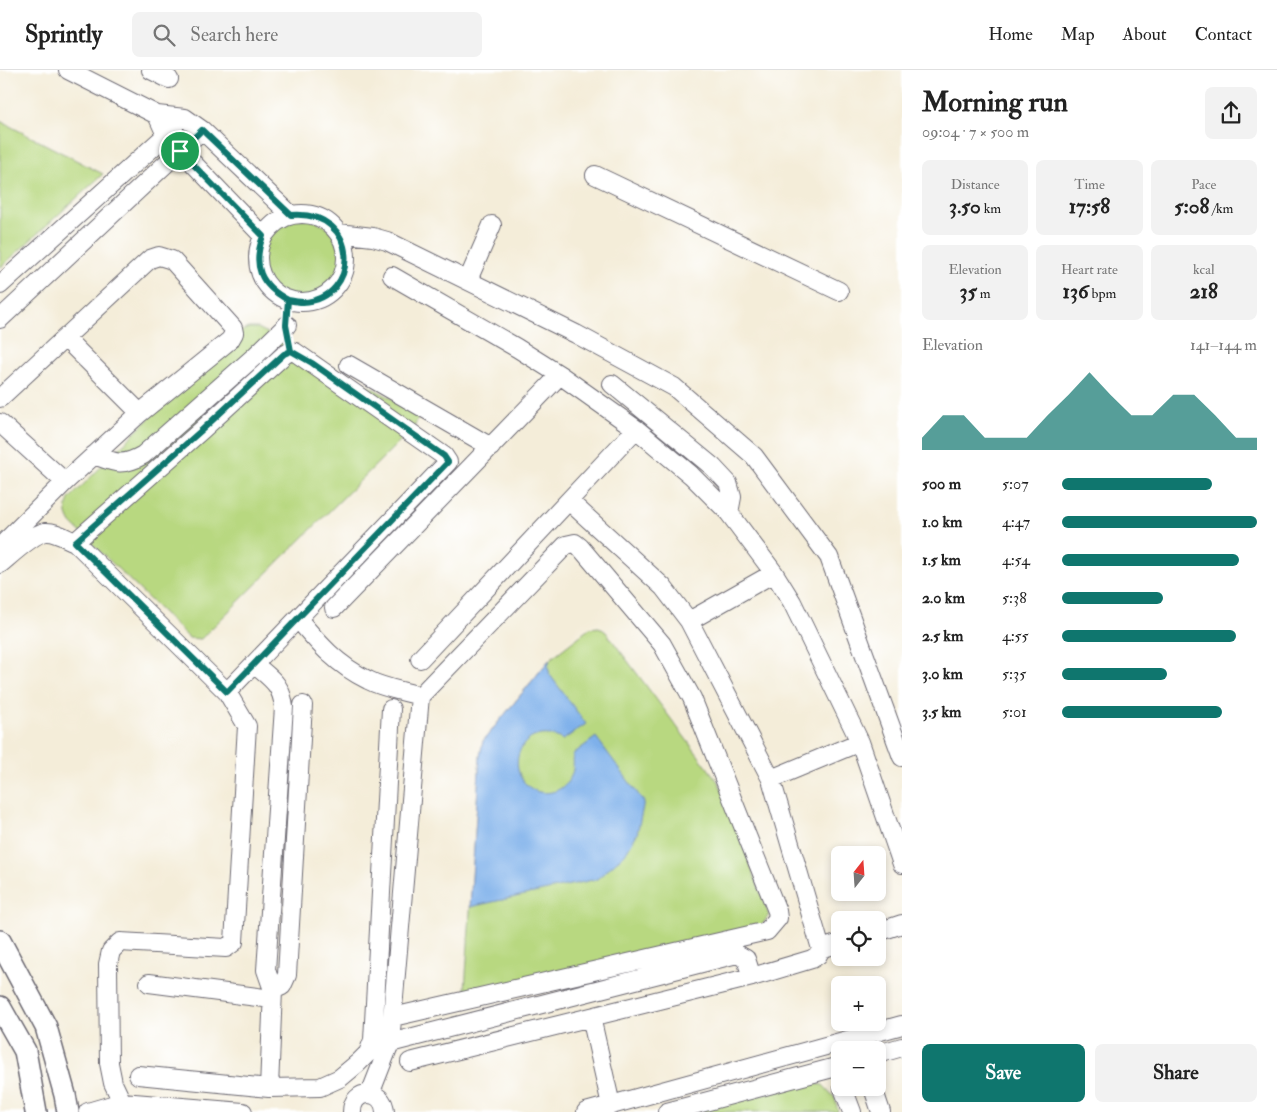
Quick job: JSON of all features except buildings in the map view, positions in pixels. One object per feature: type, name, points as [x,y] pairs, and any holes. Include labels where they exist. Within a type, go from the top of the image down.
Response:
[{"type":"street","points":[[68,70],[157,115],[185,118],[202,130],[291,215]]},
{"type":"street","points":[[151,70],[169,79]]},
{"type":"street","points":[[157,115],[166,135],[180,151],[263,236]]},
{"type":"street","points":[[0,285],[185,118]]},
{"type":"street","points":[[1,316],[202,130]]},
{"type":"street","points":[[595,175],[840,291]]},
{"type":"street","points":[[304,214],[317,217],[329,223],[338,233],[345,252],[345,267],[340,281],[330,292],[317,299],[302,302],[288,300],[276,294],[260,274],[257,261],[258,248],[263,236],[270,227],[291,215],[304,214]]},
{"type":"street","points":[[468,280],[492,225]]},
{"type":"street","points":[[338,233],[373,237],[387,241],[468,280],[674,387],[754,456],[829,557],[902,757]]},
{"type":"street","points":[[0,398],[150,259],[159,256],[172,260],[230,324],[234,333],[230,340],[140,413],[94,455],[0,547]]},
{"type":"street","points":[[392,276],[560,375],[636,429],[691,475],[729,513],[774,573],[792,602],[860,742],[902,864]]},
{"type":"street","points":[[227,692],[448,462],[444,456],[312,363],[291,351],[286,325],[288,300]]},
{"type":"street","points":[[94,455],[116,463],[131,462],[143,455],[255,356],[286,325]]},
{"type":"street","points":[[65,338],[140,413]]},
{"type":"street","points":[[75,542],[203,429],[284,354],[291,351]]},
{"type":"street","points":[[627,362],[610,387],[712,467],[728,483],[732,497],[729,513]]},
{"type":"street","points":[[349,365],[490,447]]},
{"type":"street","points":[[334,608],[560,375]]},
{"type":"street","points":[[0,422],[65,482]]},
{"type":"street","points":[[420,659],[636,429]]},
{"type":"street","points":[[410,1062],[752,977],[812,960],[821,949],[771,779],[689,621],[663,588],[569,501]]},
{"type":"street","points":[[0,564],[36,536],[46,532],[75,542],[227,692],[247,726],[234,942],[226,948],[120,942],[111,951],[108,964],[110,1064],[113,1083],[122,1102]]},
{"type":"street","points":[[370,1094],[390,1043],[420,696],[566,545],[574,543],[580,546],[662,644],[692,698],[777,911],[778,918],[768,931],[393,1017]]},
{"type":"street","points":[[689,621],[774,573]]},
{"type":"street","points":[[298,619],[324,650],[350,670],[369,681],[420,696]]},
{"type":"street","points":[[254,664],[277,684],[282,692],[284,707],[266,970],[273,994],[269,1088]]},
{"type":"street","points":[[149,983],[273,994],[282,986],[287,975],[303,704]]},
{"type":"street","points":[[138,1075],[269,1088],[320,1087],[340,1078],[368,1053],[373,1040],[391,709]]},
{"type":"street","points":[[771,779],[860,742]]},
{"type":"street","points":[[886,929],[902,924]]},
{"type":"street","points":[[0,941],[46,1027],[68,1112]]},
{"type":"street","points":[[821,949],[831,946]]},
{"type":"street","points":[[390,1043],[733,956],[739,955],[746,959],[752,977]]},
{"type":"street","points":[[0,1007],[25,1051],[36,1112]]},
{"type":"street","points":[[591,1018],[611,1105]]},
{"type":"street","points":[[586,1112],[902,1025]]},
{"type":"street","points":[[886,1052],[902,1047]]},
{"type":"street","points":[[666,1112],[831,1073]]},
{"type":"street","points":[[352,1112],[356,1099],[365,1094],[380,1098],[385,1107],[385,1112]]},
{"type":"street","points":[[846,1096],[852,1112]]},
{"type":"street","points":[[876,1096],[881,1112]]},
{"type":"street","points":[[88,1112],[122,1102],[243,1112]]},
{"type":"green space","points":[[0,121],[103,174],[0,268]]},
{"type":"green space","points":[[302,219],[317,222],[330,231],[339,244],[342,259],[339,274],[330,287],[317,296],[302,299],[287,296],[274,287],[265,274],[262,259],[265,244],[274,231],[287,222]]},
{"type":"green space","points":[[249,328],[258,328],[416,411],[418,417],[415,426],[201,639],[189,638],[71,523],[67,514],[67,506],[69,499],[232,335]]},
{"type":"green space","points":[[599,627],[606,632],[719,783],[769,915],[762,925],[466,998],[480,756],[483,741],[550,659],[590,628]]},
{"type":"green space","points":[[806,1083],[823,1085],[831,1096],[835,1098],[838,1112],[695,1112]]},
{"type":"water","points":[[550,659],[548,667],[550,675],[586,724],[563,740],[549,735],[537,736],[528,740],[518,756],[520,776],[526,784],[536,791],[549,792],[558,790],[571,777],[573,754],[596,737],[644,802],[637,834],[625,854],[597,879],[470,907],[480,756],[483,741]]},
{"type":"route","points":[[180,151],[202,130],[291,215],[304,214],[317,217],[329,223],[343,242],[345,252],[345,267],[340,281],[330,292],[317,299],[302,302],[288,300],[286,325],[291,351],[284,354],[203,429],[75,542],[227,692],[448,462],[444,456],[312,363],[291,351],[286,325],[288,300],[276,294],[260,274],[257,261],[258,248],[263,236],[180,151]]}]
